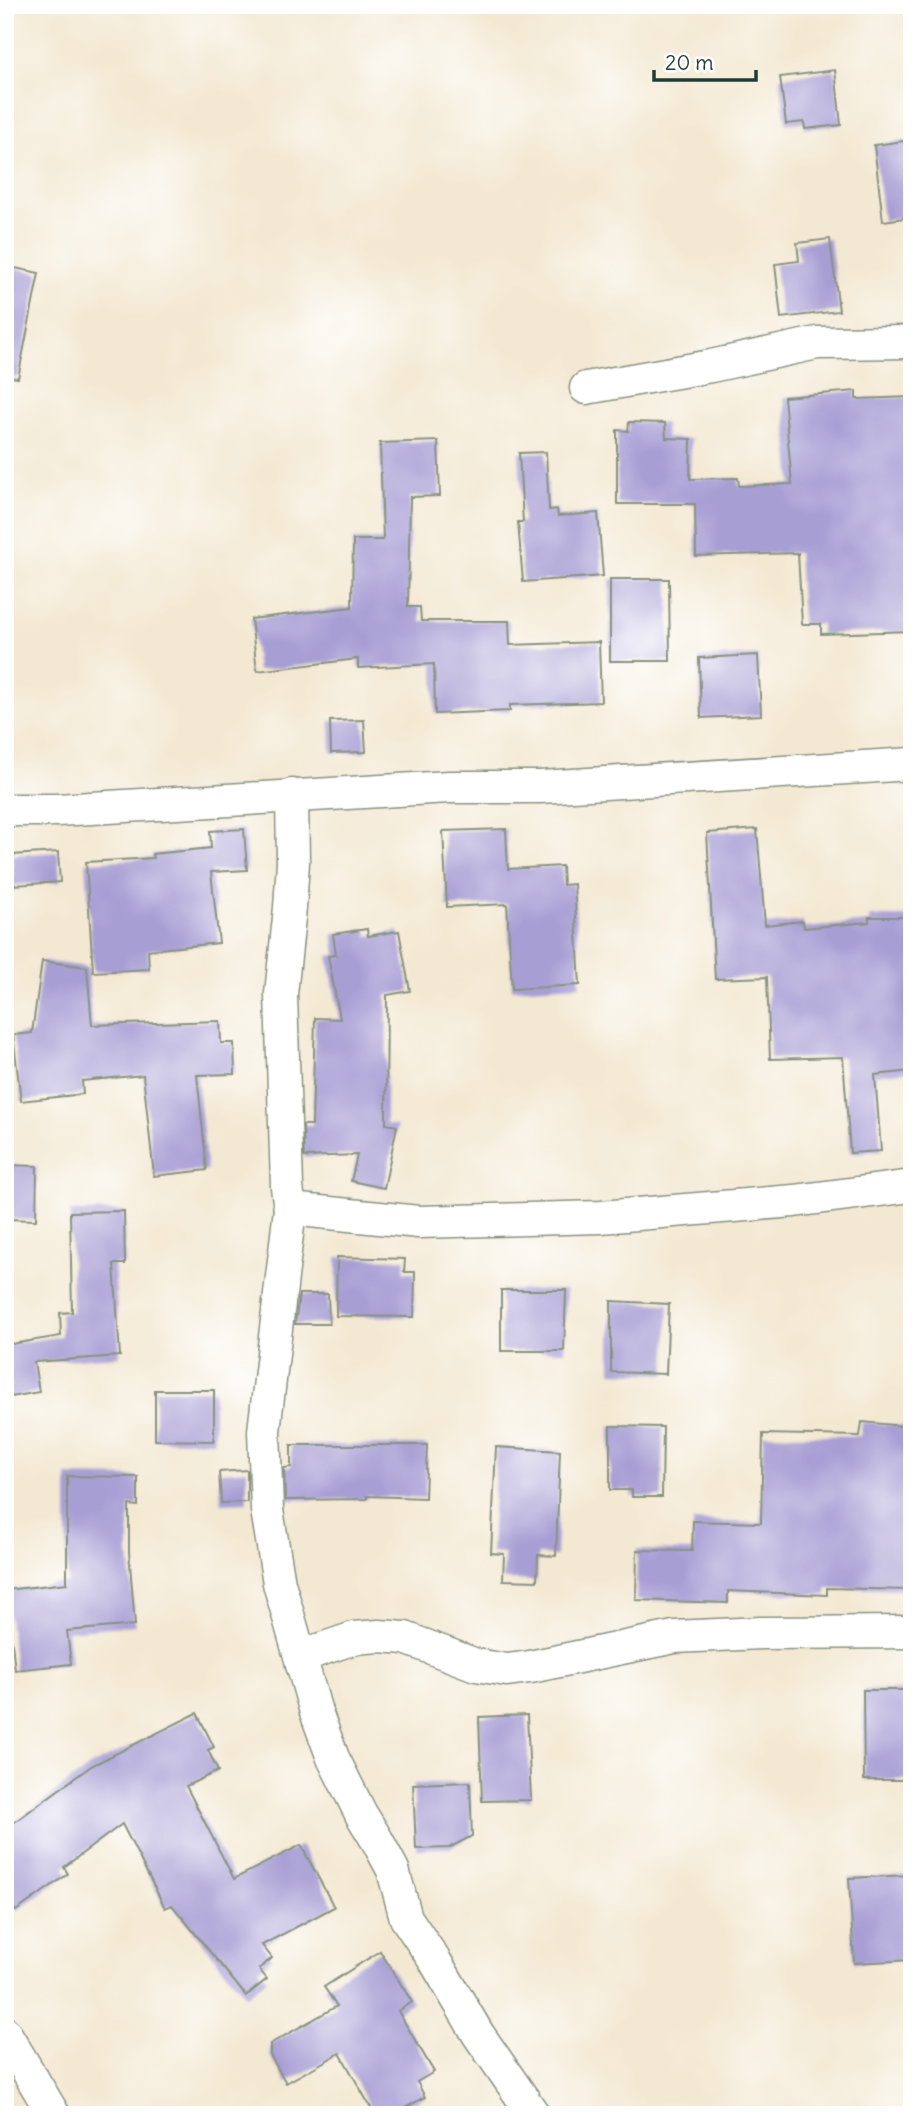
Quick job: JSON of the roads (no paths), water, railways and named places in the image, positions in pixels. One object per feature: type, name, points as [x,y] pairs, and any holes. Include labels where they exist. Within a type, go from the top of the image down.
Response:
[{"type":"street","points":[[586,388],[711,366],[817,343],[912,342]]},
{"type":"street","points":[[5,810],[57,810],[449,787],[540,787],[912,764]]},
{"type":"street","points":[[292,795],[292,874],[281,993],[290,1209],[264,1431],[267,1510],[279,1583],[302,1665],[333,1758],[360,1814],[393,1870],[406,1918],[478,2034],[534,2115]]},
{"type":"street","points":[[290,1209],[419,1222],[601,1217],[794,1201],[912,1186]]},
{"type":"street","points":[[302,1665],[310,1653],[354,1638],[379,1636],[405,1637],[476,1665],[507,1670],[674,1637],[761,1633],[912,1632]]},
{"type":"street","points":[[5,2033],[54,2115]]}]
